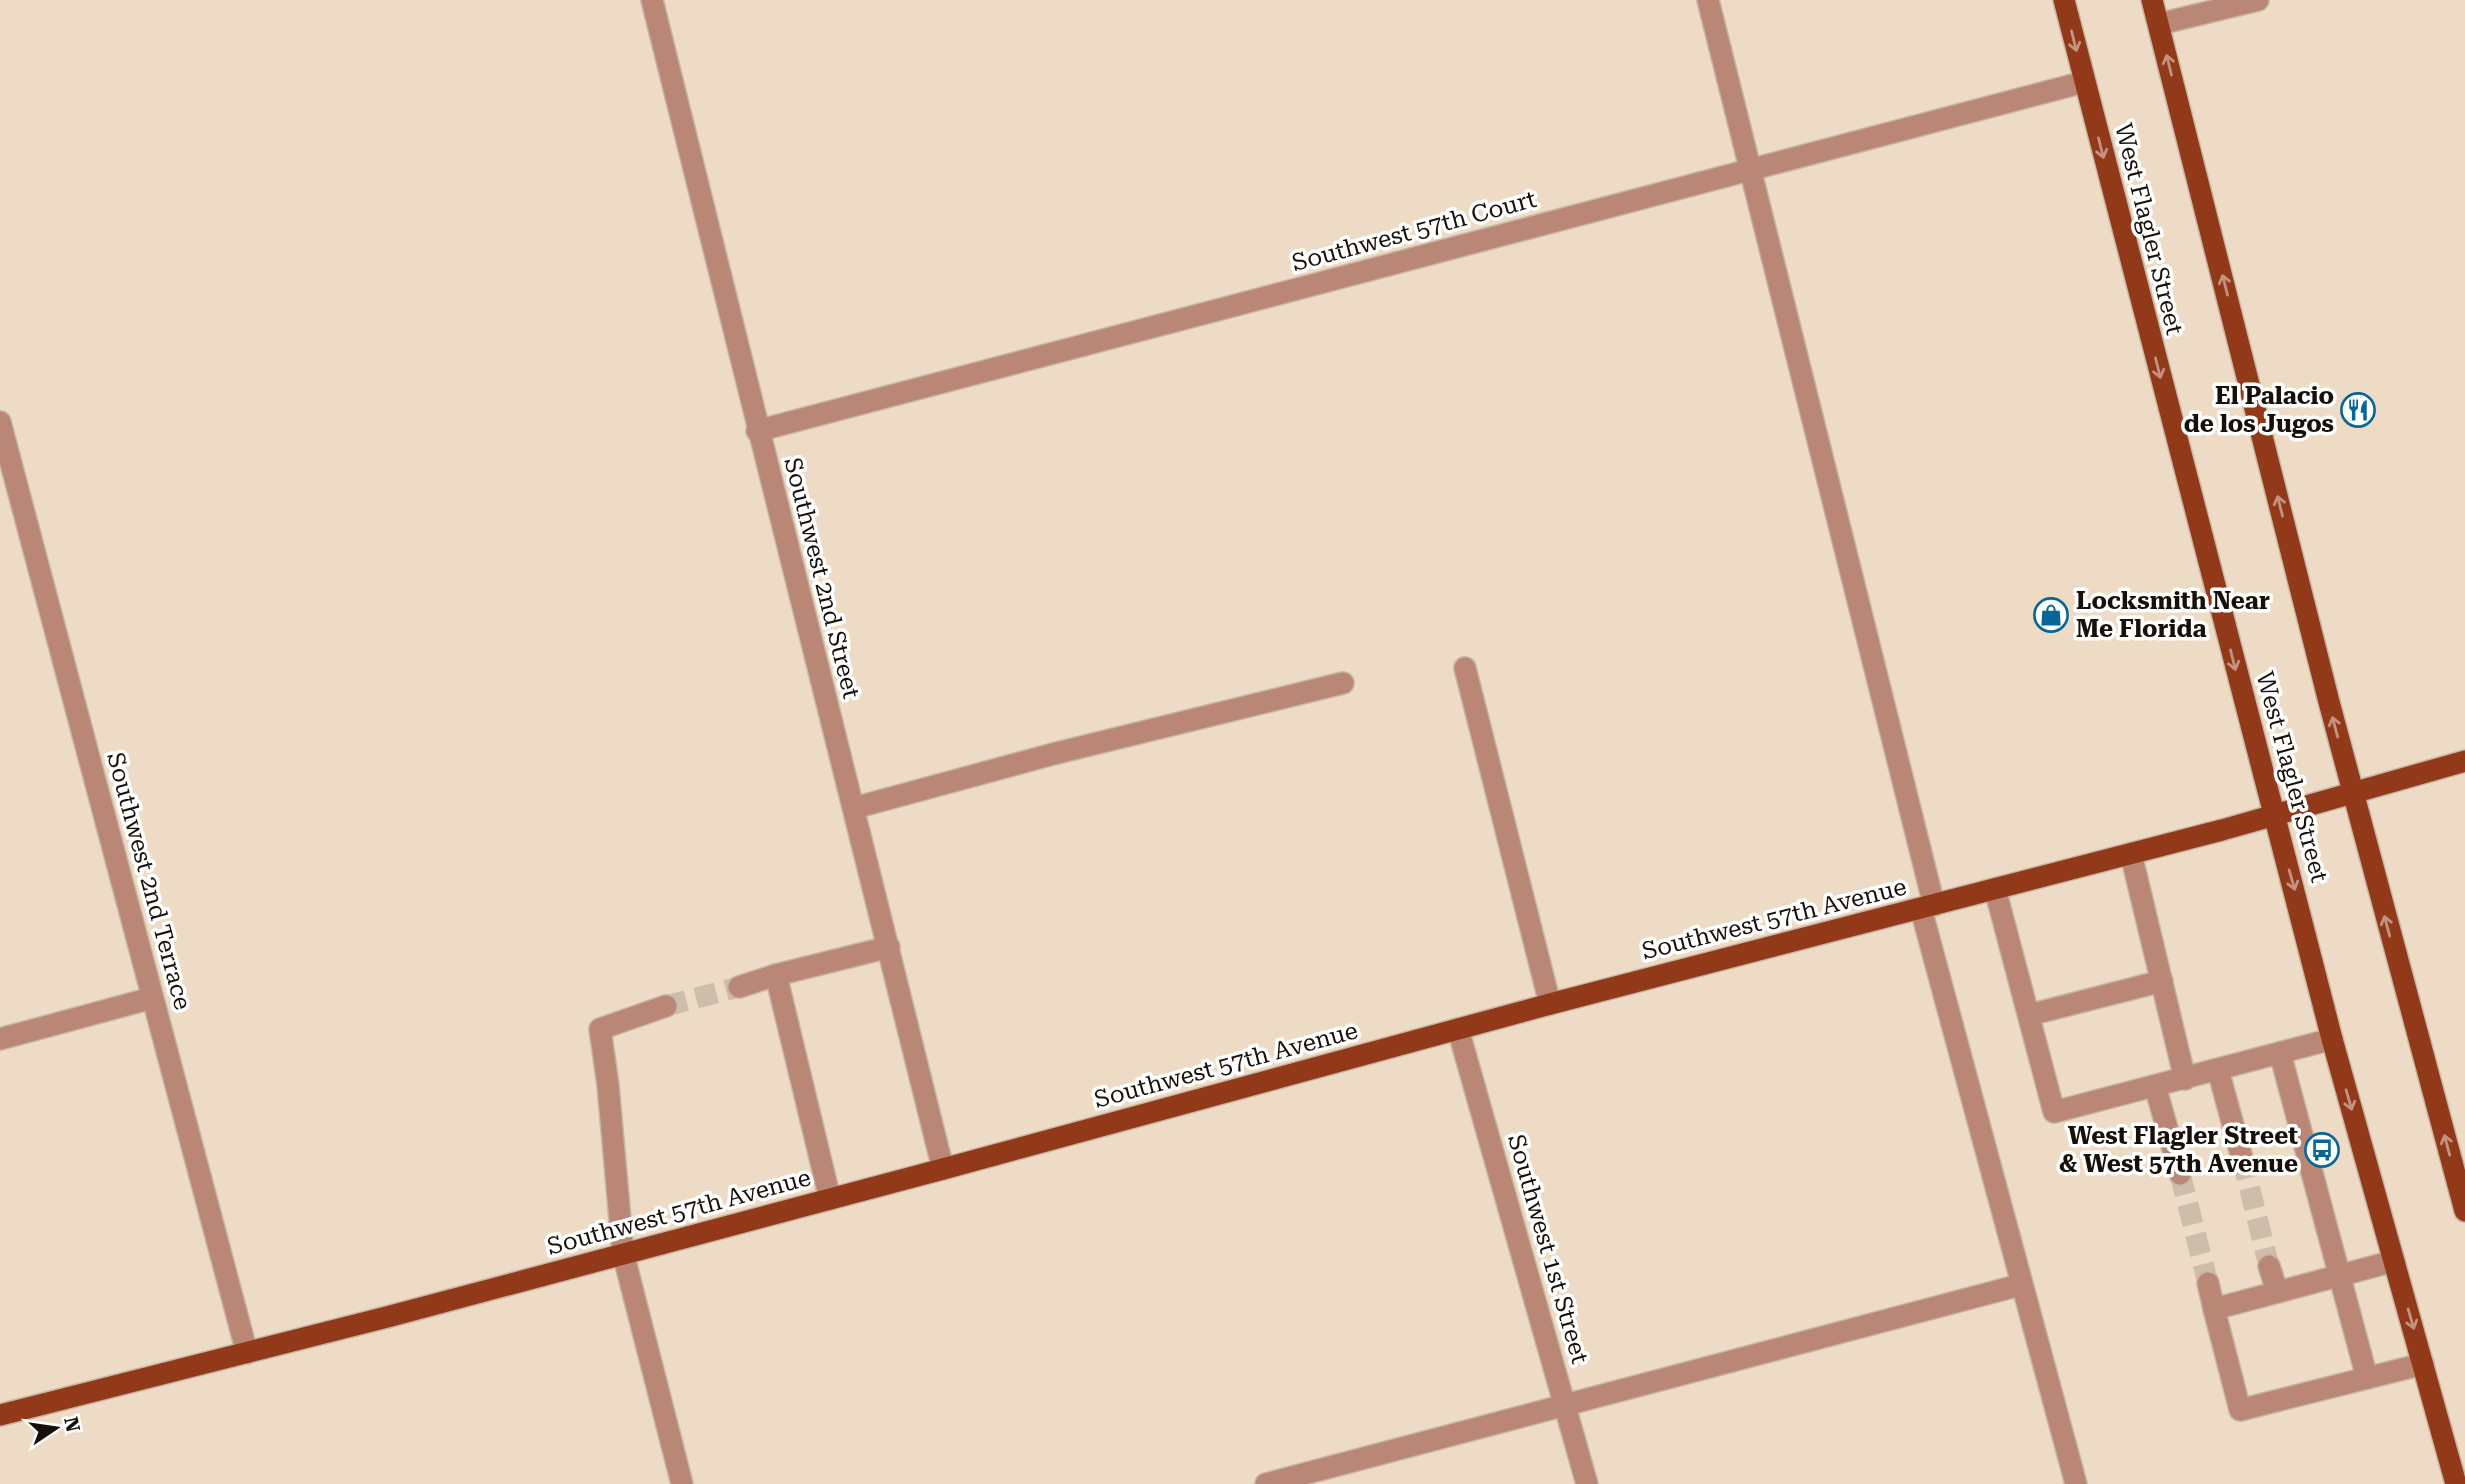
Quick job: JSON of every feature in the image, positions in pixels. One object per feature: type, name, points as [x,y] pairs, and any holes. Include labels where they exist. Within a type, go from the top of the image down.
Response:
[{"type":"main road","name":"West Flagler Street","points":[[2064,0],[2332,1039],[2456,1484]]},
{"type":"main road","points":[[2152,0],[2353,793],[2465,1211]]},
{"type":"main road","name":"Southwest 57th Avenue","points":[[0,1415],[247,1353],[831,1199],[1550,1004],[2130,854],[2465,761]]},
{"type":"street","name":"Southwest 2nd Street","points":[[652,0],[757,431],[943,1169]]},
{"type":"street","points":[[1707,0],[1751,170],[2020,1285],[2076,1484]]},
{"type":"street","points":[[2158,24],[2258,0]]},
{"type":"street","name":"Southwest 57th Court","points":[[757,431],[2084,82]]},
{"type":"street","name":"Southwest 2nd Terrace","points":[[0,422],[247,1353]]},
{"type":"street","points":[[1465,668],[1550,1004]]},
{"type":"street","points":[[854,808],[1054,754],[1343,683]]},
{"type":"street","points":[[2130,854],[2185,1079]]},
{"type":"street","points":[[1996,889],[2054,1112],[2332,1039]]},
{"type":"street","points":[[739,987],[889,947]]},
{"type":"street","points":[[776,975],[831,1199]]},
{"type":"street","points":[[2029,1015],[2162,981]]},
{"type":"street","points":[[0,1039],[152,998]]},
{"type":"street","points":[[666,1006],[600,1029],[624,1253],[682,1484]]},
{"type":"street","name":"Southwest 1st Street","points":[[1458,1029],[1587,1484]]},
{"type":"street","points":[[2280,1053],[2367,1378]]},
{"type":"street","points":[[2218,1070],[2242,1158]]},
{"type":"street","points":[[2155,1086],[2180,1174]]},
{"type":"street","points":[[2214,1309],[2394,1261]]},
{"type":"street","points":[[2269,1266],[2277,1291]]},
{"type":"street","points":[[2208,1283],[2240,1410],[2423,1364]]},
{"type":"street","points":[[1266,1484],[2020,1285]]},
{"type":"tunnel","points":[[666,1006],[739,987]]},
{"type":"tunnel","points":[[2242,1158],[2269,1266]]},
{"type":"tunnel","points":[[2180,1174],[2208,1283]]},
{"type":"place","name":"El Palacio de los Jugos","points":[[2358,410]]},
{"type":"place","name":"Locksmith Near Me Florida","points":[[2051,615]]},
{"type":"place","name":"West Flagler Street & West 57th Avenue","points":[[2322,1150]]}]
